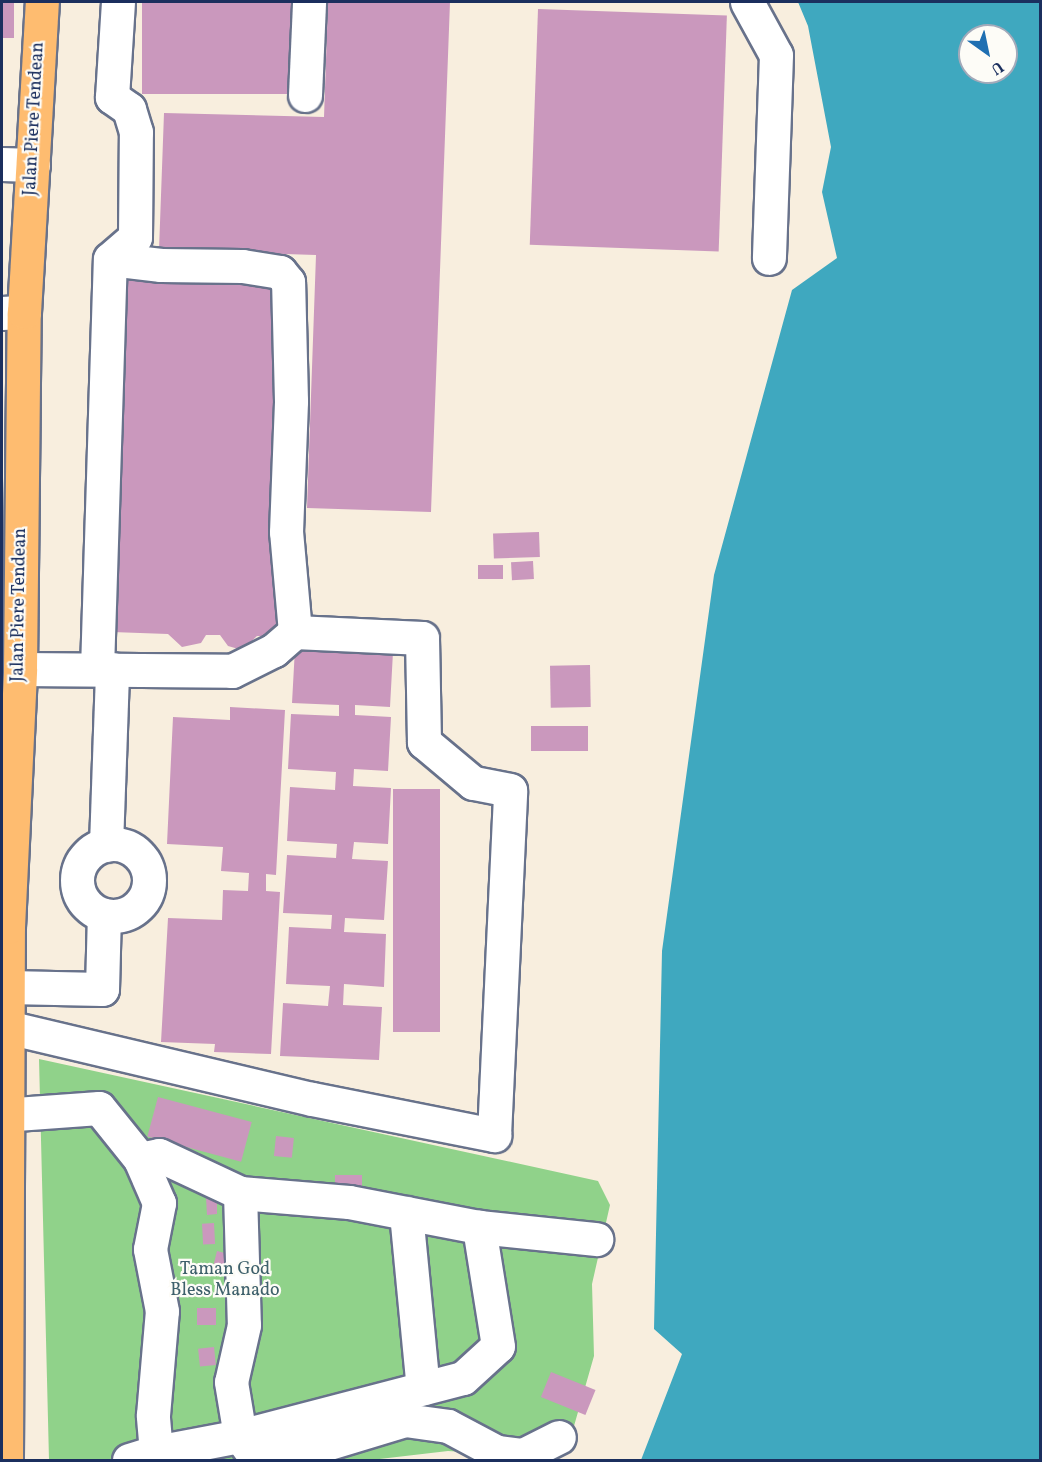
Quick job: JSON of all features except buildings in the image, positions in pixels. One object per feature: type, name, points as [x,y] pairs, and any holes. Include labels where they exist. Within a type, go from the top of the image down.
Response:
[{"type":"highway","name":"Jalan Piere Tendean","points":[[6,1461],[5,1114],[8,987],[5,873],[7,799],[20,669],[11,621],[13,312],[17,165],[42,2]]},
{"type":"lane","points":[[106,845],[104,669],[110,259],[135,237],[136,132],[129,109],[112,97],[118,2]]},
{"type":"lane","points":[[305,95],[309,2]]},
{"type":"lane","points":[[747,2],[776,55],[769,258]]},
{"type":"lane","points":[[110,259],[161,265],[242,266],[280,272],[288,282],[291,401],[286,532],[295,632]]},
{"type":"lane","points":[[8,1027],[312,1099],[494,1135],[510,790],[473,783],[424,742],[422,638],[295,632],[274,650],[232,671],[20,669]]},
{"type":"lane","points":[[117,844],[136,853],[149,881],[142,901],[135,908],[125,914],[104,915],[81,898],[76,879],[82,861],[106,845],[117,844]]},
{"type":"lane","points":[[8,987],[102,989],[104,915]]},
{"type":"lane","points":[[5,1114],[99,1108],[140,1159],[159,1203],[150,1249],[162,1311],[153,1415],[142,1456],[240,1436],[463,1377],[498,1346],[479,1227]]},
{"type":"lane","points":[[140,1159],[159,1155],[240,1193],[349,1202],[479,1227],[596,1239]]},
{"type":"lane","points":[[240,1193],[244,1325],[231,1382],[240,1436],[253,1454],[273,1460],[405,1420],[448,1426],[497,1452],[523,1455],[559,1437]]},
{"type":"lane","points":[[405,1213],[423,1388]]},
{"type":"green space","name":"Taman God Bless Manado","points":[[39,1059],[598,1181],[610,1205],[592,1284],[594,1356],[574,1426],[542,1457],[448,1451],[371,1460],[49,1460]]},
{"type":"water","points":[[798,2],[1040,2],[1040,1460],[641,1460],[682,1354],[654,1329],[662,951],[714,575],[792,290],[837,258],[822,192],[831,147],[808,26]]}]
